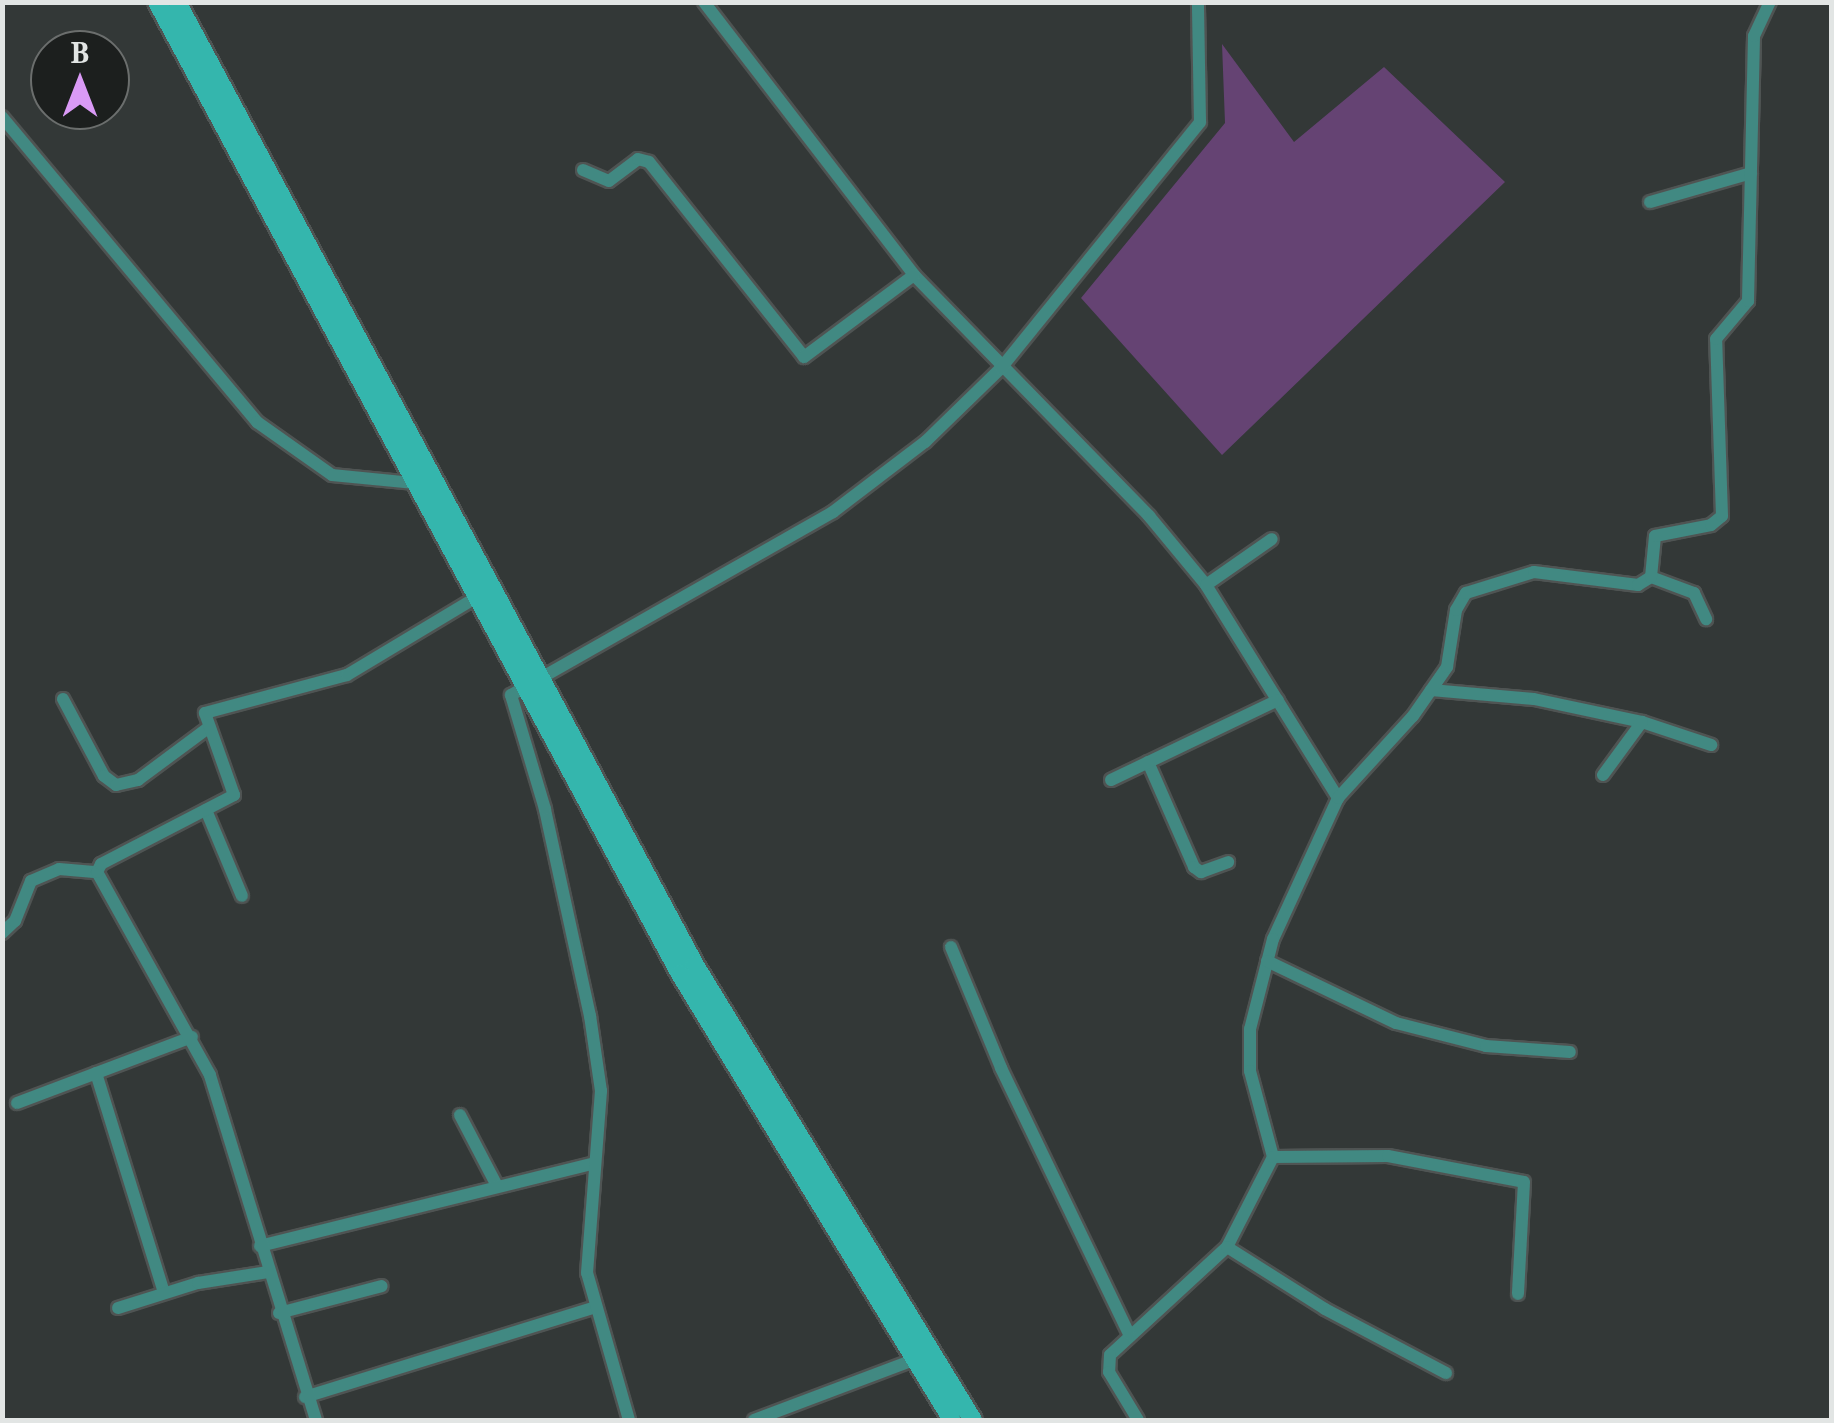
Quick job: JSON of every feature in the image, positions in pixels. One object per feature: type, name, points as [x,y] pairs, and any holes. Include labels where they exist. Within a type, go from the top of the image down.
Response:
[{"type":"main road","points":[[157,2],[484,591],[724,1053],[952,1420]]},
{"type":"main road","points":[[177,2],[425,483]]},
{"type":"main road","points":[[533,682],[739,1044],[972,1420]]},
{"type":"street","points":[[704,2],[914,274],[1000,368],[1138,503],[1206,585],[1338,798]]},
{"type":"street","points":[[629,1420],[593,1308],[586,1252],[600,1090],[580,956],[511,696],[879,481],[1000,368],[1200,122],[1198,2]]},
{"type":"street","points":[[1138,1420],[1108,1363],[1129,1334],[1227,1247],[1273,1157],[1249,1049],[1267,961],[1305,861],[1338,798],[1430,690],[1452,656],[1456,610],[1466,593],[1534,572],[1638,585],[1651,576],[1655,536],[1711,526],[1724,508],[1716,339],[1748,301],[1754,28],[1770,2]]},
{"type":"street","points":[[2,117],[257,422],[332,475],[425,483]]},
{"type":"street","points":[[583,170],[609,181],[638,159],[649,162],[804,357],[914,274]]},
{"type":"street","points":[[1650,202],[1751,172]]},
{"type":"street","points":[[1206,585],[1272,538]]},
{"type":"street","points":[[1651,576],[1694,593],[1706,619]]},
{"type":"street","points":[[97,872],[101,864],[234,795],[205,713],[347,675],[484,591]]},
{"type":"street","points":[[1430,690],[1520,696],[1642,722],[1712,745]]},
{"type":"street","points":[[63,699],[104,776],[116,784],[138,780],[208,728]]},
{"type":"street","points":[[1111,780],[1278,700]]},
{"type":"street","points":[[1603,775],[1642,722]]},
{"type":"street","points":[[1148,762],[1194,868],[1200,872],[1228,862]]},
{"type":"street","points":[[206,810],[242,896]]},
{"type":"street","points":[[2,934],[16,921],[31,881],[59,870],[97,872]]},
{"type":"street","points":[[97,872],[192,1038],[218,1098],[279,1313],[316,1420]]},
{"type":"street","points":[[951,947],[1001,1068],[1129,1334]]},
{"type":"street","points":[[1267,961],[1396,1023],[1486,1046],[1570,1052]]},
{"type":"street","points":[[18,1103],[192,1038]]},
{"type":"street","points":[[96,1073],[164,1292]]},
{"type":"street","points":[[460,1115],[496,1184]]},
{"type":"street","points":[[1273,1157],[1388,1156],[1524,1182],[1518,1294]]},
{"type":"street","points":[[260,1246],[496,1184],[591,1164]]},
{"type":"street","points":[[1227,1247],[1325,1310],[1446,1373]]},
{"type":"street","points":[[118,1308],[164,1292],[268,1272]]},
{"type":"street","points":[[279,1313],[382,1286]]},
{"type":"street","points":[[305,1397],[593,1308]]},
{"type":"street","points":[[754,1420],[914,1360]]},
{"type":"shaded area","points":[[1222,44],[1294,142],[1384,67],[1505,182],[1222,455],[1081,298],[1225,123]]}]
